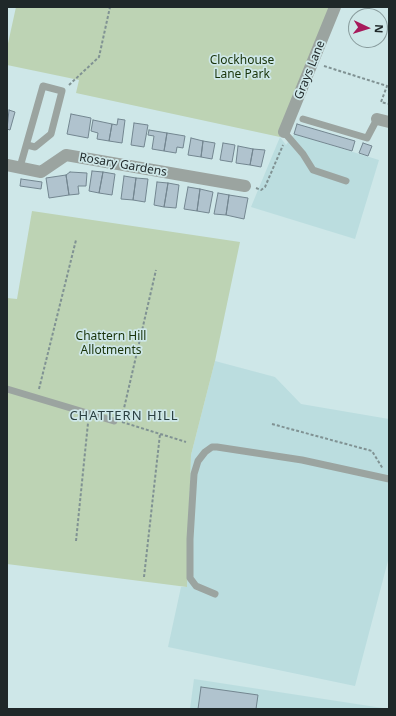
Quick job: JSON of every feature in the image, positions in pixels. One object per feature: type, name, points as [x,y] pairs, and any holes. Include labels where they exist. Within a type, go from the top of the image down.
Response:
[{"type":"street","name":"Grays Lane","points":[[284,132],[335,7]]},
{"type":"street","name":"Rosary Gardens","points":[[7,165],[41,172],[66,155],[245,186]]},
{"type":"lane","points":[[20,167],[43,86],[62,91],[51,134],[35,147],[27,145]]},
{"type":"lane","points":[[303,119],[367,138],[386,120]]},
{"type":"lane","points":[[284,132],[304,154],[313,170],[346,181]]},
{"type":"lane","points":[[7,388],[114,421]]},
{"type":"lane","points":[[215,594],[196,586],[190,578],[190,532],[194,474],[198,461],[205,452],[212,447],[218,446],[302,460],[389,479]]},
{"type":"path","points":[[62,91],[98,57],[110,7]]},
{"type":"path","points":[[322,65],[387,86],[381,102],[389,104]]},
{"type":"path","points":[[245,186],[260,190],[265,187],[283,143],[284,132]]},
{"type":"path","points":[[37,398],[76,240]]},
{"type":"path","points":[[156,270],[121,422],[186,442]]},
{"type":"path","points":[[76,541],[89,413]]},
{"type":"path","points":[[272,424],[372,451],[384,470],[389,473]]},
{"type":"path","points":[[144,577],[160,434]]},
{"type":"shaded area","points":[[294,134],[379,160],[355,239],[251,207],[280,137],[286,145]]},
{"type":"shaded area","points":[[215,361],[275,377],[301,404],[389,419],[389,557],[355,686],[168,647],[181,587],[187,587],[191,455]]},
{"type":"shaded area","points":[[194,679],[389,709],[190,709]]},
{"type":"green space","name":"Clockhouse Lane Park","points":[[16,7],[331,7],[280,137],[76,93],[79,80],[7,65],[7,48]]},
{"type":"green space","name":"Chattern Hill Allotments","points":[[32,211],[240,242],[215,361],[191,455],[187,587],[7,564],[7,298],[17,299]]},
{"type":"building","points":[[9,110],[15,112],[10,130],[7,129]]},
{"type":"building","points":[[71,114],[91,118],[88,138],[67,134]]},
{"type":"building","points":[[118,119],[125,120],[122,143],[109,141],[112,124],[117,125]]},
{"type":"building","points":[[93,120],[112,124],[109,141],[97,139],[98,133],[91,131]]},
{"type":"building","points":[[134,123],[148,125],[144,147],[131,145]]},
{"type":"building","points":[[297,124],[355,141],[352,151],[294,134]]},
{"type":"building","points":[[149,130],[167,133],[164,151],[152,149],[154,136],[148,135]]},
{"type":"building","points":[[167,133],[185,136],[183,148],[177,147],[176,153],[164,151]]},
{"type":"building","points":[[191,138],[203,141],[201,157],[188,155]]},
{"type":"building","points":[[203,141],[215,143],[212,159],[201,157]]},
{"type":"building","points":[[223,143],[235,145],[232,162],[220,160]]},
{"type":"building","points":[[363,143],[372,146],[368,156],[359,153]]},
{"type":"building","points":[[238,146],[253,149],[250,165],[236,163]]},
{"type":"building","points":[[253,149],[265,150],[261,167],[250,165]]},
{"type":"building","points":[[92,171],[103,172],[99,193],[89,191]]},
{"type":"building","points":[[70,172],[87,173],[86,186],[78,186],[79,194],[69,195],[66,175]]},
{"type":"building","points":[[103,172],[115,174],[112,195],[99,193]]},
{"type":"building","points":[[66,175],[69,195],[49,198],[46,178]]},
{"type":"building","points":[[124,176],[136,178],[133,200],[121,199]]},
{"type":"building","points":[[136,178],[148,179],[145,202],[133,200]]},
{"type":"building","points":[[21,179],[42,182],[41,189],[20,186]]},
{"type":"building","points":[[157,182],[168,183],[164,207],[154,205]]},
{"type":"building","points":[[168,183],[179,185],[176,208],[164,207]]},
{"type":"building","points":[[188,187],[200,189],[197,211],[184,209]]},
{"type":"building","points":[[200,189],[213,192],[209,213],[197,211]]},
{"type":"building","points":[[218,193],[229,195],[226,215],[214,214]]},
{"type":"building","points":[[229,195],[248,198],[244,219],[226,215]]},
{"type":"building","points":[[201,687],[258,695],[256,709],[198,709]]},
{"type":"district","name":"CHATTERN HILL","points":[[124,416]]}]
